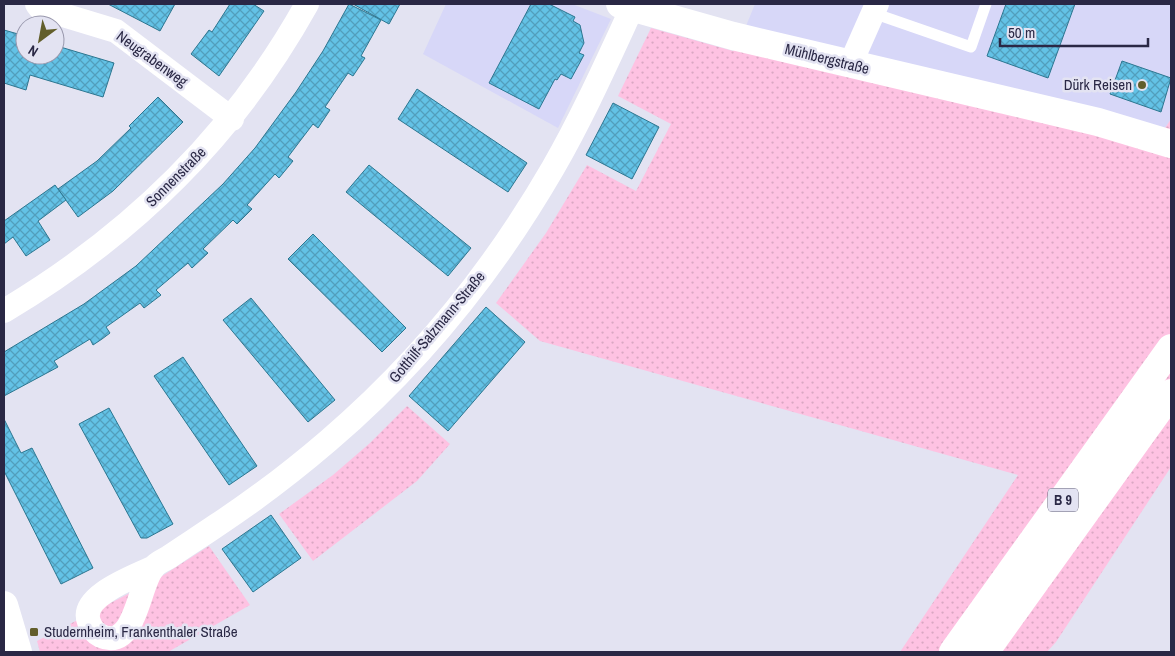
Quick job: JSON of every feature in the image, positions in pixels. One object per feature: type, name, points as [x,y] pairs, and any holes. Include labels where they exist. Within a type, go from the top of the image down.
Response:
[{"type":"main road","name":"Mühlbergstraße","points":[[626,6],[734,36],[850,65],[1098,122],[1171,144]]},
{"type":"main road","name":"B 9","points":[[953,652],[1171,348]]},
{"type":"main road","name":"B 9","points":[[985,652],[1171,393]]},
{"type":"main road","points":[[4,605],[18,652]]},
{"type":"street","name":"Neugrabenweg","points":[[37,4],[40,8],[116,31],[232,119]]},
{"type":"street","name":"Sonnenstraße","points":[[4,311],[58,277],[109,240],[158,198],[232,119],[289,36],[307,4]]},
{"type":"street","name":"Gotthilf-Salzmann-Straße","points":[[152,568],[234,514],[314,454],[354,419],[412,360],[460,304],[521,220],[579,120],[626,6]]},
{"type":"street","points":[[850,65],[875,8]]},
{"type":"lane","points":[[875,8],[971,47],[986,4]]},
{"type":"shaded area","points":[[446,4],[572,4],[611,19],[558,128],[423,54]]},
{"type":"shaded area","points":[[755,4],[1171,4],[1171,119],[1163,132],[746,26]]},
{"type":"shaded area","points":[[746,26],[1163,131],[1171,119],[1171,467],[1056,642],[1047,652],[900,652],[1018,475],[540,341],[496,303],[546,233],[587,165],[636,191],[671,124],[618,96],[651,28],[733,51]]},
{"type":"shaded area","points":[[407,406],[450,444],[417,481],[313,561],[279,514],[333,475],[370,443]]},
{"type":"shaded area","points":[[209,546],[250,605],[168,652],[40,652],[37,641],[159,578]]},
{"type":"building","points":[[108,4],[175,4],[160,31]]},
{"type":"building","points":[[230,4],[253,4],[264,11],[219,76],[191,54],[209,30],[212,32]]},
{"type":"building","points":[[349,4],[381,20],[361,56],[365,58],[353,76],[348,73],[325,107],[330,110],[318,128],[313,124],[288,157],[293,161],[279,178],[275,174],[247,205],[252,209],[237,224],[233,220],[203,249],[208,253],[192,268],[188,263],[156,290],[161,295],[144,308],[140,303],[106,327],[110,333],[102,339],[93,345],[90,339],[54,361],[58,367],[4,396],[4,352],[84,304],[136,266],[223,184],[255,148],[296,92],[323,51]]},
{"type":"building","points":[[353,4],[400,4],[389,24]]},
{"type":"building","points":[[531,4],[549,4],[575,17],[573,21],[580,25],[584,43],[579,53],[584,55],[571,79],[561,74],[557,80],[555,79],[539,109],[489,83]]},
{"type":"building","points":[[1006,4],[1075,4],[1048,78],[987,56]]},
{"type":"building","points":[[4,30],[15,33],[15,65],[65,65],[65,48],[114,63],[103,97],[30,75],[26,90],[4,83]]},
{"type":"building","points":[[1122,61],[1171,78],[1161,112],[1110,94]]},
{"type":"building","points":[[417,89],[527,163],[508,192],[398,119]]},
{"type":"building","points":[[158,97],[183,122],[113,191],[78,217],[58,189],[97,161],[131,128],[129,126]]},
{"type":"building","points":[[613,103],[659,127],[632,179],[586,155]]},
{"type":"building","points":[[369,165],[471,248],[448,276],[346,192]]},
{"type":"building","points":[[55,185],[66,200],[38,221],[50,240],[26,256],[13,237],[4,244],[4,221]]},
{"type":"building","points":[[313,234],[406,328],[382,352],[288,259]]},
{"type":"building","points":[[251,298],[335,400],[308,422],[223,320]]},
{"type":"building","points":[[486,307],[525,342],[448,431],[409,396]]},
{"type":"building","points":[[183,357],[257,466],[229,485],[154,376]]},
{"type":"building","points":[[109,408],[173,524],[147,538],[141,538],[79,424]]},
{"type":"building","points":[[4,419],[21,453],[32,448],[93,568],[61,584],[4,471]]},
{"type":"building","points":[[271,515],[301,558],[253,592],[222,549]]},
{"type":"place","name":"Dürk Reisen","points":[[1142,85]]},
{"type":"place","name":"Studernheim, Frankenthaler Straße","points":[[34,632]]}]
